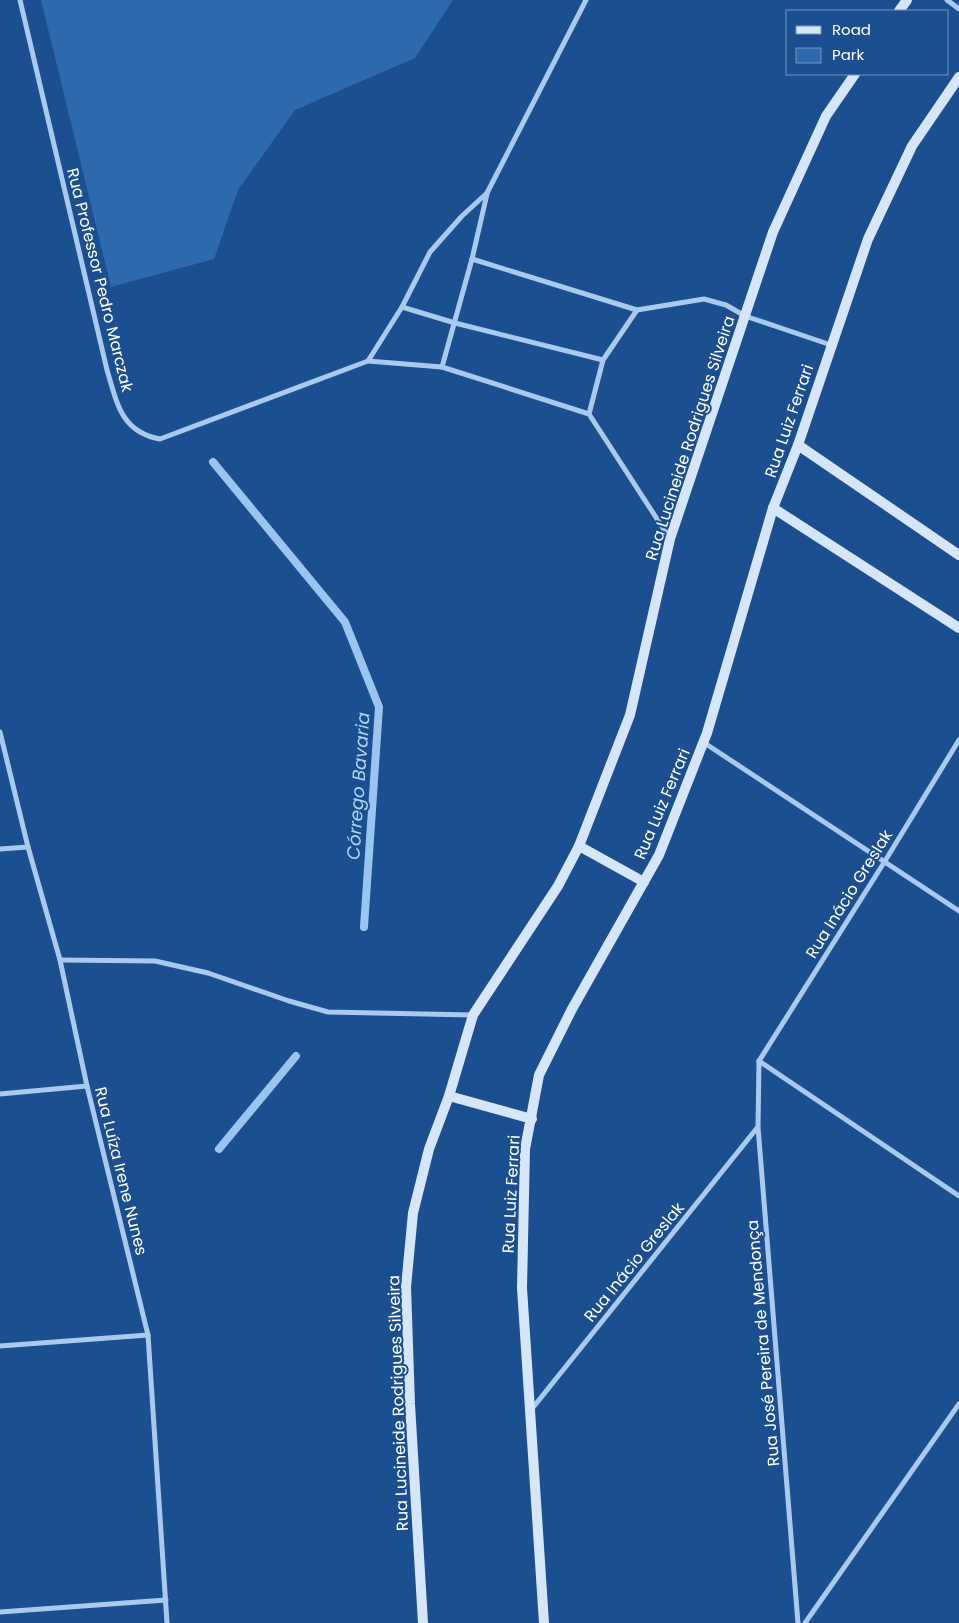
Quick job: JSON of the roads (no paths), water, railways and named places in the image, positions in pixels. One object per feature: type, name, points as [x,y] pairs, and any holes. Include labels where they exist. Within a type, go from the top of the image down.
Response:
[{"type":"street","name":"Rua Professor Pedro Marczak","points":[[20,0],[107,370],[120,410],[133,428],[146,437],[160,439],[368,361]]},
{"type":"street","points":[[442,367],[472,259],[487,193],[586,0]]},
{"type":"street","points":[[947,0],[959,9]]},
{"type":"street","name":"Rua Lucineide Rodrigues Silveira","points":[[423,1623],[410,1404],[406,1287],[413,1213],[429,1149],[449,1096],[473,1015],[558,886],[579,846],[630,715],[670,539],[773,232],[826,116],[854,75]]},
{"type":"street","name":"Rua Luiz Ferrari","points":[[544,1623],[522,1288],[525,1149],[539,1075],[572,1009],[659,855],[703,742],[773,508],[798,445],[868,239],[912,146],[959,77]]},
{"type":"street","points":[[487,193],[462,216],[430,252],[402,307],[368,361],[442,367],[589,414],[670,539]]},
{"type":"street","points":[[472,259],[637,310],[704,299],[726,305],[745,316],[831,345]]},
{"type":"street","points":[[402,307],[455,323],[603,360]]},
{"type":"street","points":[[589,414],[603,360],[637,310]]},
{"type":"street","points":[[798,445],[959,555]]},
{"type":"street","points":[[773,508],[959,628]]},
{"type":"street","name":"Rua Luíza Irene Nunes","points":[[0,732],[28,847],[60,960],[87,1086],[148,1335],[167,1623]]},
{"type":"street","name":"Rua Inácio Greslak","points":[[759,1061],[959,740]]},
{"type":"street","points":[[703,742],[959,911]]},
{"type":"street","points":[[579,846],[644,882]]},
{"type":"street","points":[[0,850],[28,847]]},
{"type":"street","points":[[60,960],[155,961],[208,972],[289,1001],[328,1012],[473,1015]]},
{"type":"street","points":[[759,1061],[959,1196]]},
{"type":"street","name":"Rua José Pereira de Mendonça","points":[[759,1061],[758,1128],[798,1623]]},
{"type":"street","points":[[0,1094],[87,1086]]},
{"type":"street","points":[[449,1096],[532,1119]]},
{"type":"street","name":"Rua Inácio Greslak","points":[[529,1412],[758,1128]]},
{"type":"street","points":[[0,1346],[148,1335]]},
{"type":"street","points":[[806,1623],[959,1404]]},
{"type":"street","points":[[0,1612],[166,1600]]},
{"type":"waterway","name":"Córrego Bavaria","points":[[213,462],[345,622],[379,707],[364,927]]},
{"type":"waterway","name":"Córrego Bavaria","points":[[219,1149],[296,1056]]}]
